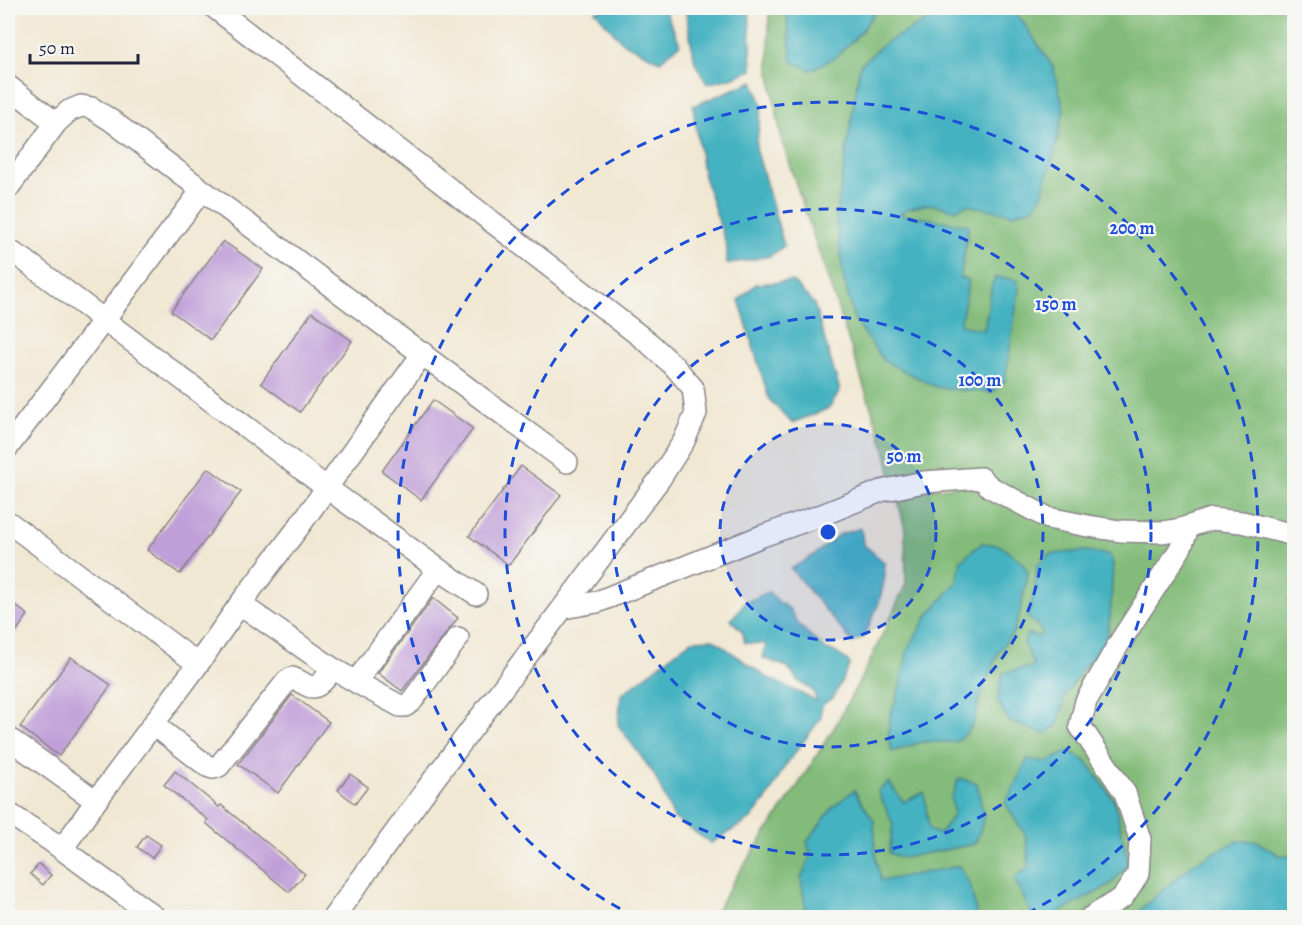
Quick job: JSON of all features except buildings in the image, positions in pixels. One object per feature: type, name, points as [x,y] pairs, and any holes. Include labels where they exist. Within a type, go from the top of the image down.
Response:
[{"type":"street","points":[[215,8],[649,343],[693,388],[696,413],[684,441],[658,480],[434,778],[333,918]]},
{"type":"street","points":[[8,86],[56,123]]},
{"type":"street","points":[[8,188],[56,123],[69,111],[81,106],[92,108],[567,462]]},
{"type":"street","points":[[8,447],[201,190]]},
{"type":"street","points":[[8,250],[327,488],[476,594]]},
{"type":"street","points":[[62,849],[327,488],[423,353]]},
{"type":"street","points":[[563,608],[597,602],[881,491],[924,482],[981,478],[990,487],[1048,518],[1120,531],[1163,532],[1182,529],[1211,519],[1242,522],[1294,536]]},
{"type":"street","points":[[8,522],[198,664]]},
{"type":"street","points":[[1090,918],[1123,897],[1138,874],[1140,839],[1125,793],[1080,726],[1086,701],[1128,629],[1180,549],[1186,534],[1182,529]]},
{"type":"street","points":[[356,682],[438,569]]},
{"type":"street","points":[[240,604],[333,669],[400,706],[411,702],[458,638]]},
{"type":"street","points":[[153,724],[207,766],[213,768],[219,766],[287,681],[292,678],[309,687],[316,687],[333,669]]},
{"type":"street","points":[[8,738],[96,801]]},
{"type":"street","points":[[8,813],[62,849],[156,918]]},
{"type":"green space","points":[[769,8],[1282,8],[1294,30],[1294,917],[1099,917],[1127,900],[1145,838],[1085,725],[1091,703],[1185,551],[1163,526],[1050,513],[993,482],[893,483],[885,449],[782,142],[769,69]]},
{"type":"green space","points":[[980,483],[1018,508],[1179,534],[1081,700],[1120,795],[1135,839],[1134,872],[1119,893],[1080,917],[712,918],[738,874],[834,728],[869,663],[906,584],[905,529],[896,493]]},
{"type":"water","points":[[609,8],[664,8],[680,44],[660,61],[622,42],[595,11]]},
{"type":"water","points":[[685,8],[749,8],[752,70],[707,84],[695,63]]},
{"type":"water","points":[[788,8],[878,8],[860,33],[836,57],[811,70],[792,62]]},
{"type":"water","points":[[952,8],[1008,8],[1021,19],[1053,67],[1064,109],[1055,151],[1041,197],[1034,207],[1014,214],[966,205],[955,210],[929,204],[907,209],[900,214],[969,225],[960,278],[969,280],[960,325],[984,330],[992,284],[996,277],[1017,280],[1019,289],[1005,381],[993,392],[936,387],[884,361],[854,319],[843,275],[836,217],[860,65],[886,42]]},
{"type":"water","points":[[753,81],[762,105],[756,148],[784,246],[770,256],[727,264],[727,247],[703,173],[693,106]]},
{"type":"water","points":[[792,281],[814,304],[840,391],[828,409],[792,423],[769,399],[739,300],[756,284]]},
{"type":"water","points":[[861,528],[863,544],[884,562],[885,577],[879,603],[864,637],[853,643],[791,569],[814,555],[838,535]]},
{"type":"water","points":[[982,543],[999,545],[1022,562],[1028,572],[1014,631],[998,653],[979,700],[975,720],[967,733],[956,742],[921,742],[892,752],[889,740],[889,720],[899,690],[908,649],[928,615],[957,582],[961,560]]},
{"type":"water","points":[[1086,551],[1110,555],[1113,564],[1110,618],[1105,645],[1084,667],[1065,696],[1058,725],[1044,734],[1010,722],[997,701],[1003,673],[1034,666],[1024,644],[1027,633],[1039,637],[1042,632],[1027,617],[1035,590],[1037,565],[1050,554]]},
{"type":"water","points":[[769,592],[790,609],[798,624],[826,650],[833,651],[850,664],[833,698],[823,704],[821,718],[785,766],[768,797],[751,819],[711,843],[674,818],[654,774],[618,725],[621,695],[692,640],[713,639],[766,677],[817,701],[813,691],[798,681],[787,667],[763,658],[766,644],[745,643],[742,631],[731,620],[745,602]]},
{"type":"water","points":[[1069,751],[1087,762],[1114,800],[1129,864],[1110,885],[1058,913],[1033,917],[1014,878],[1029,867],[1026,836],[1005,803],[1027,759],[1047,762]]},
{"type":"water","points":[[959,778],[977,783],[984,819],[975,844],[903,858],[889,853],[893,824],[878,791],[889,782],[903,802],[924,792],[929,830],[940,834],[954,814],[951,798]]},
{"type":"water","points":[[854,790],[874,821],[876,859],[881,881],[959,866],[971,887],[977,917],[807,917],[801,879],[811,855],[807,842],[833,807]]},
{"type":"water","points":[[1237,841],[1256,841],[1281,856],[1294,856],[1294,917],[1141,917],[1141,909],[1194,863]]}]
